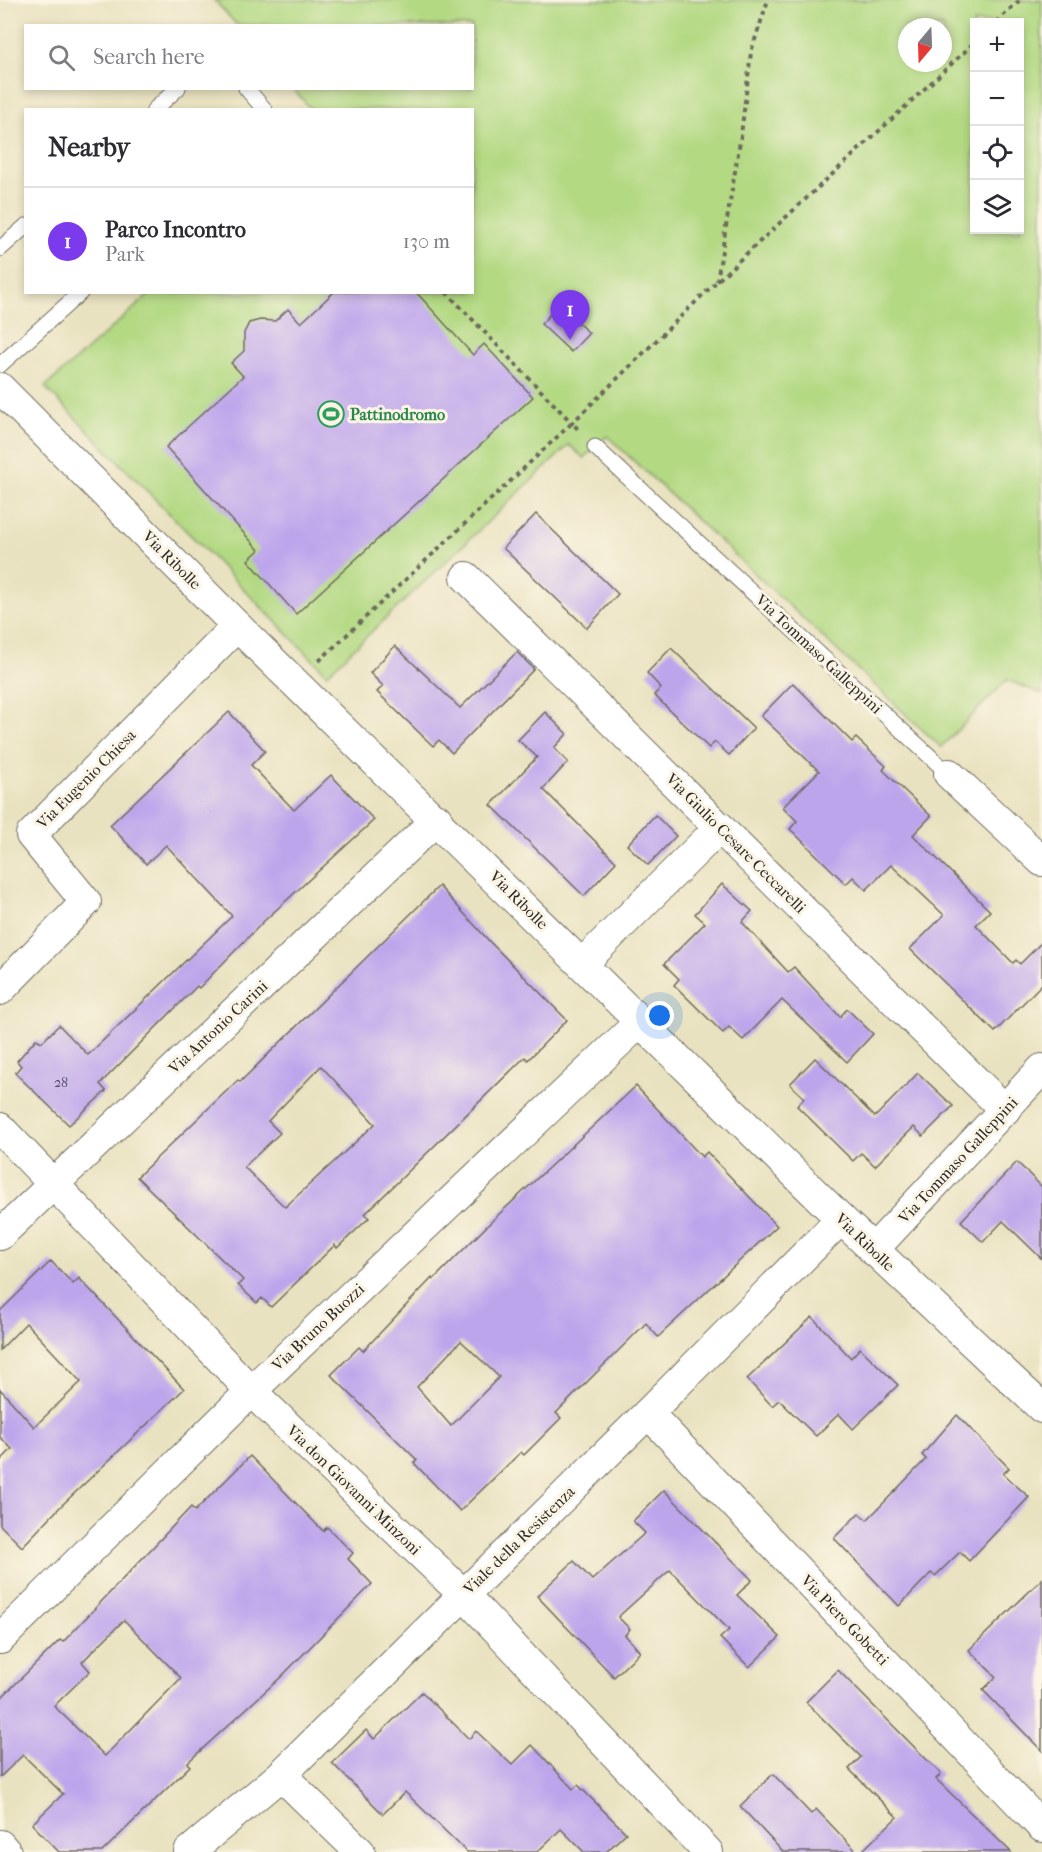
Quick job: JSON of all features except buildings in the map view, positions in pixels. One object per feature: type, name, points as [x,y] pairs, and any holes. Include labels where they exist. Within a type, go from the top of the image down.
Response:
[{"type":"street","name":"Via Ribolle","points":[[0,388],[237,626],[437,819],[840,1219],[1042,1408]]},
{"type":"street","name":"Via Giulio Cesare Ceccarelli","points":[[466,577],[1005,1110]]},
{"type":"street","name":"Via Eugenio Chiesa","points":[[0,990],[86,902],[31,835],[237,626]]},
{"type":"street","name":"Via Tommaso Galleppini","points":[[949,774],[1042,861]]},
{"type":"street","name":"Via Antonio Carini","points":[[0,1235],[437,819]]},
{"type":"street","points":[[583,963],[720,827]]},
{"type":"street","name":"Via Bruno Buozzi","points":[[0,1639],[251,1391],[641,1021]]},
{"type":"street","name":"Via Tommaso Galleppini","points":[[873,1250],[1042,1069]]},
{"type":"street","name":"Via don Giovanni Minzoni","points":[[0,1128],[251,1391],[463,1594],[708,1852]]},
{"type":"street","name":"Viale della Resistenza","points":[[189,1852],[281,1775],[648,1413],[840,1219]]},
{"type":"street","name":"Via Piero Gobetti","points":[[648,1413],[1042,1827]]},
{"type":"street","points":[[281,1775],[360,1852]]},
{"type":"street","points":[[0,1845],[6,1852]]},
{"type":"lane","points":[[156,108],[176,90]]},
{"type":"lane","points":[[248,90],[263,108]]},
{"type":"lane","points":[[0,249],[24,228]]},
{"type":"lane","points":[[0,365],[79,294]]},
{"type":"lane","name":"Via Tommaso Galleppini","points":[[595,447],[949,774]]},
{"type":"path","points":[[716,282],[741,135],[751,52],[768,0]]},
{"type":"path","points":[[1000,18],[1020,0]]},
{"type":"path","points":[[296,682],[572,423],[716,282],[970,48]]},
{"type":"path","points":[[448,294],[595,447]]},
{"type":"green space","points":[[214,0],[1042,0],[1042,694],[1007,680],[941,747],[607,436],[584,458],[569,445],[327,674],[45,387],[150,294],[474,294],[474,108],[310,108],[294,90],[474,90],[474,24],[236,24]]},
{"type":"place","name":"Parco Incontro","points":[[570,340]]},
{"type":"place","name":"Pattinodromo","points":[[331,414]]}]
